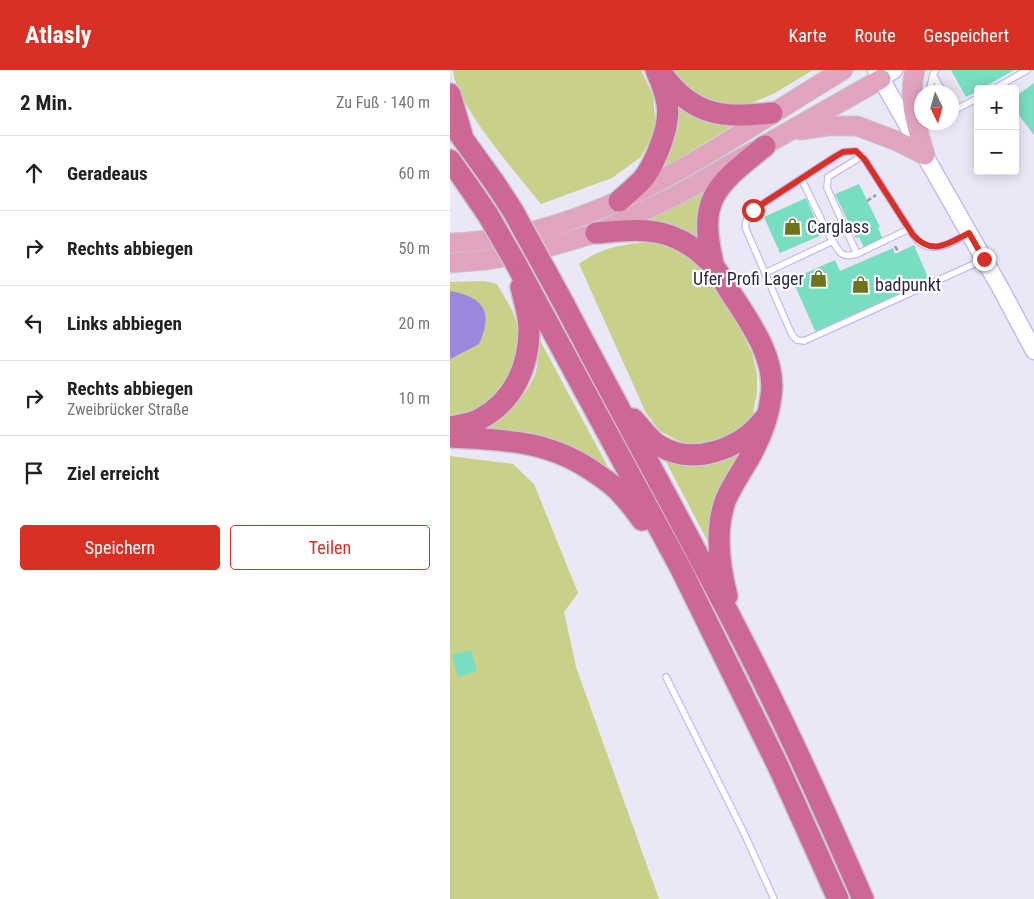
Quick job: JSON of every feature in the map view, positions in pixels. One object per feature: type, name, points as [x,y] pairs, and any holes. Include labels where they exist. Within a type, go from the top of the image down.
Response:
[{"type":"highway","points":[[658,70],[671,86],[693,105],[726,116],[772,113]]},
{"type":"highway","points":[[619,201],[643,178],[656,157],[668,128],[668,104],[658,70]]},
{"type":"highway","points":[[450,94],[464,140]]},
{"type":"highway","points":[[450,121],[494,182],[517,218],[685,529],[763,680],[863,899]]},
{"type":"highway","points":[[714,267],[707,233],[707,217],[710,204],[718,188],[738,168],[765,146]]},
{"type":"highway","points":[[450,160],[488,215],[515,262],[533,310],[681,569],[746,700],[838,899]]},
{"type":"highway","points":[[596,233],[640,231],[670,236],[695,250],[714,267],[760,342],[768,361],[772,395],[766,416],[752,452],[726,499],[720,518],[719,549],[723,580],[734,623]]},
{"type":"highway","points":[[450,427],[479,420],[493,411],[500,406],[517,383],[526,361],[529,328],[533,310]]},
{"type":"highway","points":[[612,396],[658,446],[677,454],[712,453],[734,444],[755,430],[766,416]]},
{"type":"highway","points":[[450,437],[518,441],[544,447],[575,460],[607,481],[623,495],[681,569]]},
{"type":"main road","points":[[450,243],[494,240],[533,232],[567,222],[619,201],[682,168],[843,70]]},
{"type":"main road","points":[[925,155],[914,114],[912,84],[928,72]]},
{"type":"main road","points":[[450,263],[524,254],[596,233],[678,195],[791,131],[883,73]]},
{"type":"main road","points":[[791,131],[828,126],[857,126],[897,141],[925,155]]},
{"type":"street","points":[[883,73],[925,155],[1034,351]]},
{"type":"lane","points":[[1001,85],[1027,70]]},
{"type":"lane","points":[[928,72],[929,85]]},
{"type":"lane","points":[[928,72],[937,85]]},
{"type":"lane","points":[[959,107],[974,100]]},
{"type":"lane","points":[[969,233],[941,246],[930,247],[921,244],[909,229],[862,156],[856,151],[843,152],[753,210],[747,216],[745,227],[792,335],[797,340],[804,341],[984,259]]},
{"type":"lane","points":[[856,254],[827,188],[827,182],[828,178],[862,156]]},
{"type":"lane","points":[[801,178],[839,252],[844,255],[856,254],[909,229]]},
{"type":"lane","points":[[765,273],[833,241]]},
{"type":"lane","points":[[666,677],[744,833],[774,899]]},
{"type":"green space","points":[[453,70],[641,70],[653,95],[656,129],[641,157],[612,178],[541,204],[476,120],[456,84]]},
{"type":"green space","points":[[672,70],[813,70],[773,94],[742,107],[696,99]]},
{"type":"green space","points":[[676,100],[736,124],[658,171],[672,148],[676,131]]},
{"type":"green space","points":[[713,186],[699,220],[698,244],[643,222]]},
{"type":"green space","points":[[665,243],[696,261],[727,304],[752,353],[757,374],[757,393],[752,417],[738,434],[727,439],[692,445],[679,441],[660,431],[646,413],[579,264],[604,250],[628,244]]},
{"type":"green space","points":[[484,281],[497,284],[512,310],[519,329],[519,350],[504,386],[481,409],[450,420],[450,282]]},
{"type":"green space","points":[[537,335],[609,469],[567,444],[525,433],[476,429],[511,407],[525,393],[535,374],[537,365]]},
{"type":"green space","points":[[745,448],[731,465],[721,484],[707,540],[662,454]]},
{"type":"green space","points":[[450,456],[513,464],[534,484],[578,593],[564,612],[576,667],[659,899],[450,899]]},
{"type":"shaded area","points":[[450,291],[471,297],[478,302],[485,314],[485,323],[479,344],[450,359]]},
{"type":"building","points":[[951,70],[1014,70],[988,85],[974,85],[974,93],[966,97]]},
{"type":"building","points":[[1034,83],[1034,135],[1019,115],[1019,94]]},
{"type":"building","points":[[859,184],[880,227],[878,228],[883,239],[864,248],[859,237],[856,238],[835,194]]},
{"type":"building","name":"Carglass","points":[[806,198],[822,235],[780,253],[764,217]]},
{"type":"building","points":[[914,245],[930,282],[816,333],[792,279],[835,260],[840,271],[893,248],[895,254]]},
{"type":"building","points":[[471,650],[477,671],[458,677],[452,655]]},
{"type":"place","name":"Carglass","points":[[793,226]]},
{"type":"place","name":"Ufer Profi Lager","points":[[818,278]]},
{"type":"place","name":"badpunkt","points":[[861,284]]},
{"type":"route","points":[[753,210],[836,156],[843,152],[856,151],[865,160],[913,235],[921,244],[930,247],[941,246],[969,233],[984,259]]}]
